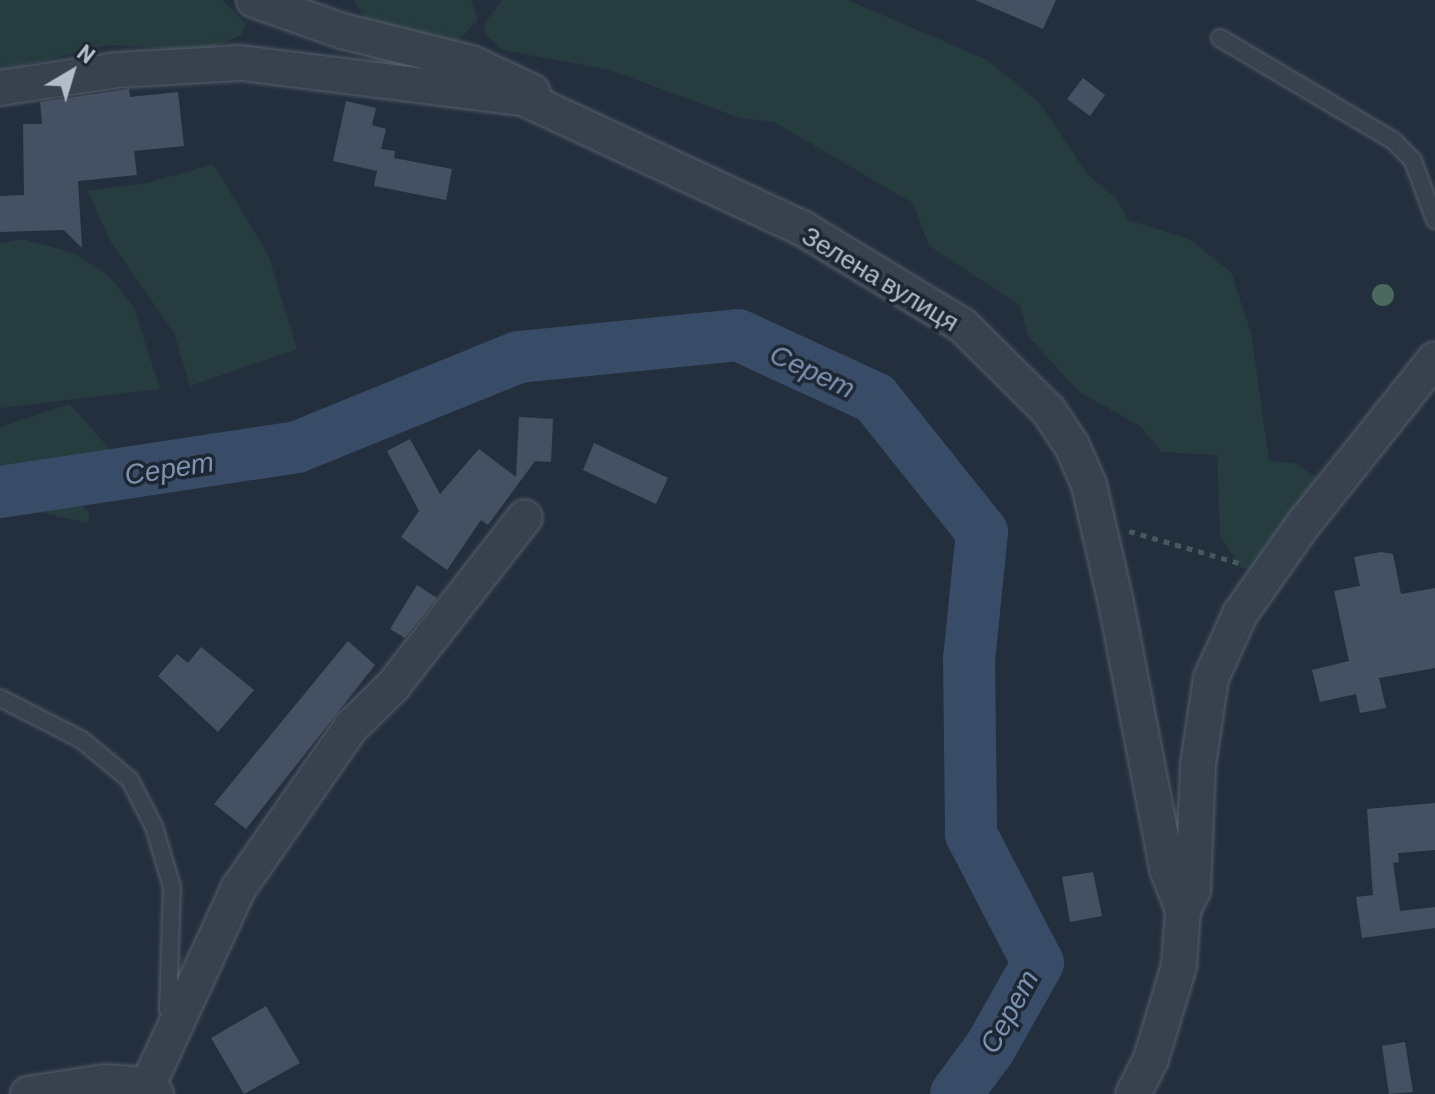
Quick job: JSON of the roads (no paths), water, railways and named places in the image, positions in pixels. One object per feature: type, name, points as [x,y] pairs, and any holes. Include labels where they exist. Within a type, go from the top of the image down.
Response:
[{"type":"street","points":[[254,0],[506,75],[569,116]]},
{"type":"street","name":"Зелена вулиця","points":[[0,88],[117,70],[241,63],[523,98],[569,116],[802,228],[963,326],[1048,410],[1078,459],[1098,522],[1167,869],[1183,910],[1179,966],[1151,1059],[1133,1094]]},
{"type":"street","points":[[1183,910],[1193,890],[1198,765],[1211,678],[1240,614],[1269,572],[1435,359]]},
{"type":"street","points":[[28,1094],[105,1082],[152,1089],[177,1022],[238,889],[351,727],[393,686],[525,517]]},
{"type":"lane","points":[[1220,38],[1394,141],[1413,161],[1435,220]]},
{"type":"lane","points":[[0,698],[82,740],[130,780],[154,827],[172,887],[168,1009],[177,1022]]},
{"type":"waterway","name":"Серет","points":[[0,492],[297,447],[519,357],[738,335],[875,398],[982,532],[969,659],[971,834],[1038,963],[990,1048],[956,1094]]}]
